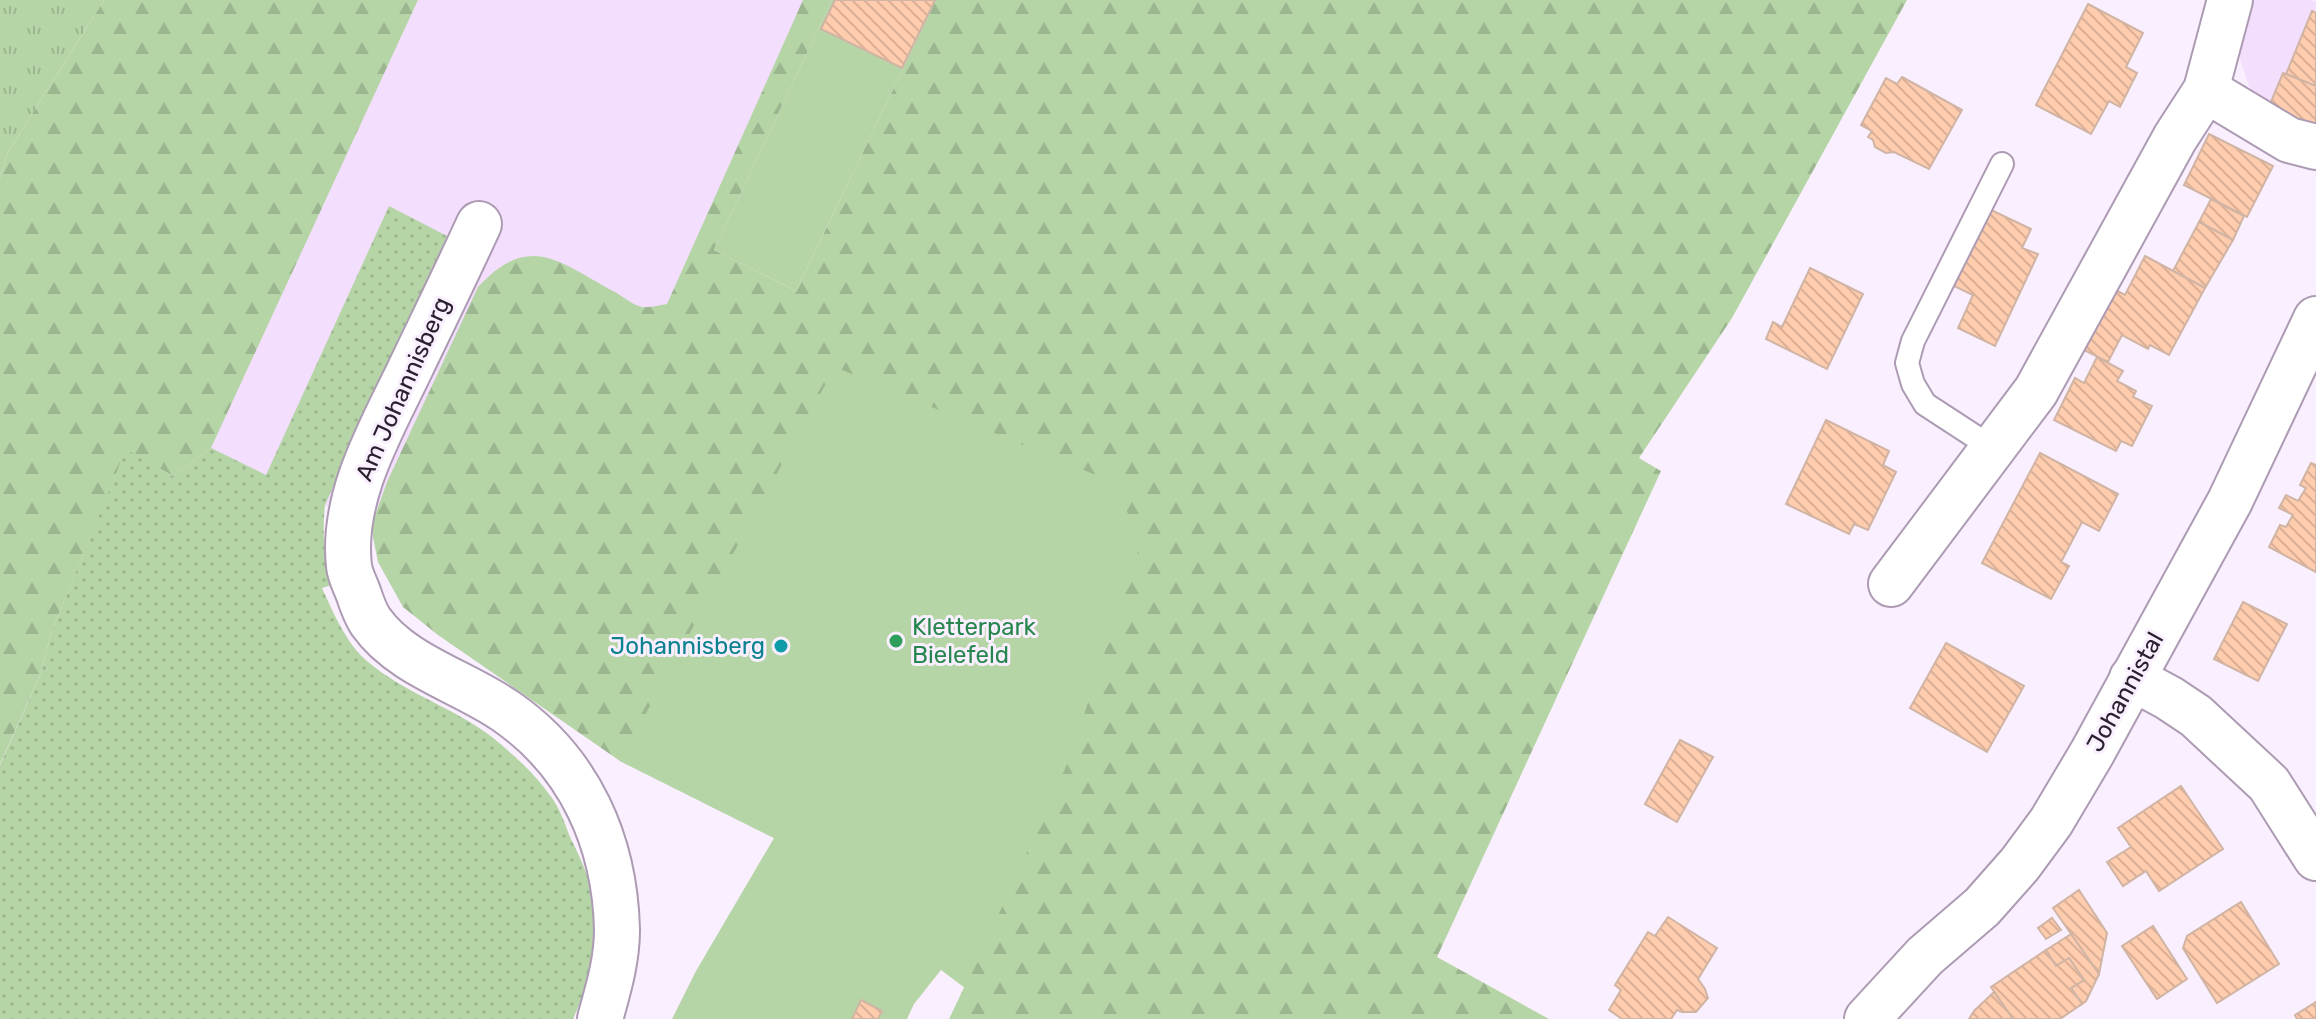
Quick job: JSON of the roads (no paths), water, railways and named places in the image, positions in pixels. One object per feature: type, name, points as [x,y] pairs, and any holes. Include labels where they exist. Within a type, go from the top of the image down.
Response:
[{"type":"street","points":[[1891,584],[2036,391],[2175,138],[2206,90],[2230,0]]},
{"type":"street","points":[[2206,90],[2289,140],[2316,147]]},
{"type":"street","name":"Am Johannisberg","points":[[479,224],[361,472],[350,522],[349,568],[370,621],[383,636],[433,671],[505,711],[544,742],[572,775],[591,809],[613,882],[617,932],[613,974],[600,1019]]},
{"type":"street","name":"Johannistal","points":[[1867,1019],[1925,956],[1982,907],[2020,864],[2051,822],[2230,501],[2316,319]]},
{"type":"street","points":[[2132,678],[2196,716],[2269,784],[2316,858]]},
{"type":"lane","points":[[1994,449],[1925,404],[1913,384],[1907,363],[1913,341],[2002,164]]},
{"type":"place","name":"Kletterpark Bielefeld","points":[[896,641]]},
{"type":"place","name":"Johannisberg","points":[[781,646]]}]
